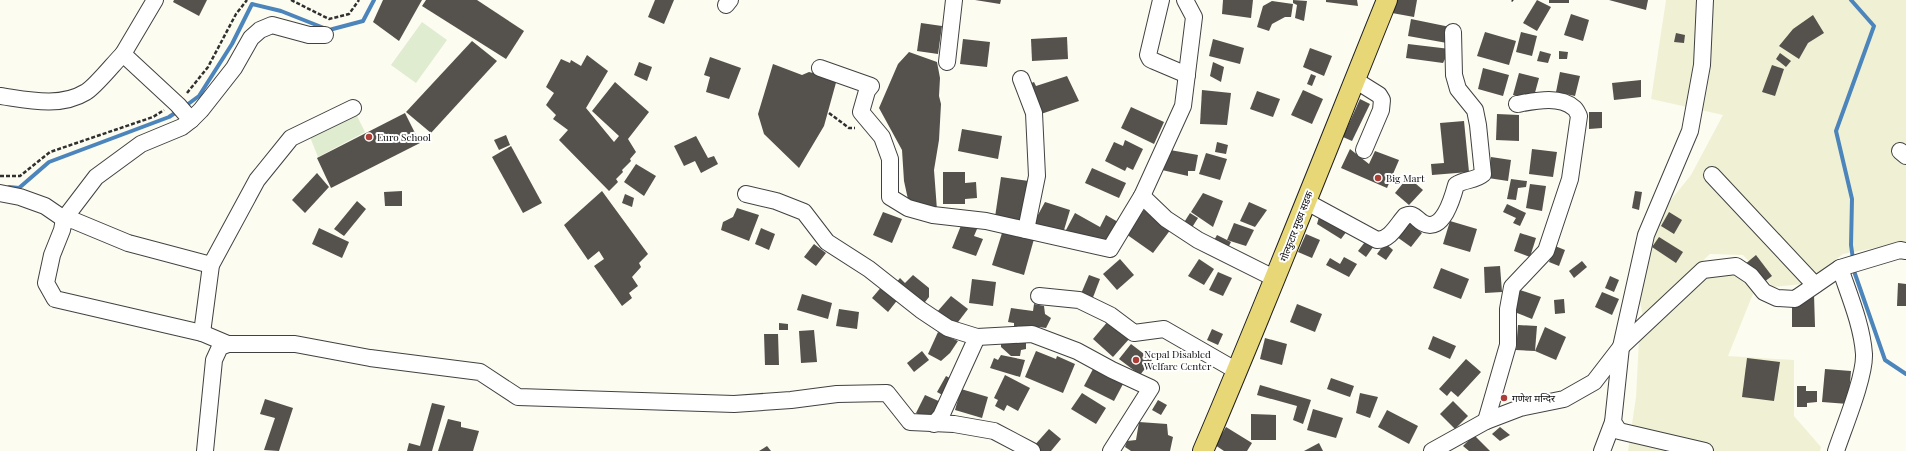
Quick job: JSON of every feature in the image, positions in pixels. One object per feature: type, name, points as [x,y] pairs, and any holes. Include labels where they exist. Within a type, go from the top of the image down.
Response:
[{"type":"main road","name":"गोल्फुटार मुख्य सडक","points":[[1203,451],[1276,279],[1305,201],[1387,0]]},
{"type":"street","points":[[0,96],[36,101],[62,101],[86,92],[123,54],[155,0]]},
{"type":"street","points":[[947,62],[954,0]]},
{"type":"street","points":[[1161,0],[1148,55],[1150,59],[1187,75]]},
{"type":"street","points":[[820,68],[870,86],[861,112],[882,137],[890,159],[890,197],[908,208],[933,215],[986,221],[1110,249],[1142,196],[1184,106],[1194,17],[1185,0]]},
{"type":"street","points":[[1602,451],[1613,422],[1621,347],[1646,235],[1690,131],[1702,65],[1705,0]]},
{"type":"street","points":[[228,344],[202,333],[55,299],[46,283],[52,255],[62,230],[64,219],[96,177],[141,144],[182,127],[201,110],[234,68],[251,38],[260,30],[272,25],[309,35],[325,35]]},
{"type":"street","points":[[1305,201],[1377,240],[1383,240],[1391,234],[1408,214],[1414,215],[1424,224],[1428,225],[1436,223],[1447,213],[1456,185],[1464,180],[1478,179],[1483,174],[1478,125],[1474,110],[1458,89],[1454,75],[1453,32]]},
{"type":"street","points":[[123,54],[190,119]]},
{"type":"street","points":[[1022,79],[1034,113],[1037,176],[1026,230]]},
{"type":"street","points":[[1355,80],[1379,95],[1382,100],[1381,110],[1364,150]]},
{"type":"street","points":[[1486,421],[1508,344],[1508,309],[1512,287],[1546,252],[1570,179],[1579,116],[1575,108],[1563,102],[1546,100],[1517,104]]},
{"type":"street","points":[[202,333],[211,265],[257,180],[291,138],[353,108]]},
{"type":"street","points":[[1712,175],[1815,285]]},
{"type":"street","points":[[0,193],[20,197],[45,206],[64,219],[75,221],[128,244],[211,265]]},
{"type":"street","points":[[746,194],[776,201],[804,212],[826,242],[869,269],[921,310],[948,328],[977,337],[1032,334],[1077,351],[1112,370],[1151,388],[1111,451]]},
{"type":"street","points":[[1142,196],[1166,219],[1198,240],[1276,279]]},
{"type":"street","points":[[1432,451],[1486,421],[1520,408],[1564,399],[1594,382],[1621,347],[1703,270],[1736,266],[1751,276],[1764,292],[1778,298],[1795,299],[1840,268],[1900,250],[1906,251]]},
{"type":"street","points":[[1836,451],[1862,372],[1864,355],[1861,335],[1840,268]]},
{"type":"street","points":[[1039,296],[1079,300],[1110,315],[1134,333],[1164,329],[1237,371]]},
{"type":"street","points":[[934,424],[941,416],[977,337]]},
{"type":"street","points":[[205,451],[214,360],[220,347],[228,344],[295,344],[370,358],[480,372],[518,397],[734,404],[791,400],[837,394],[887,394],[910,422],[954,424],[994,431],[1032,451]]},
{"type":"street","points":[[1613,422],[1619,431],[1706,451]]},
{"type":"path","points":[[0,176],[20,176],[50,152],[154,117],[176,104],[208,67],[236,14],[247,0]]},
{"type":"path","points":[[291,0],[329,19],[349,14],[359,0]]},
{"type":"green space","points":[[1666,0],[1906,0],[1906,242],[1843,254],[1803,284],[1773,287],[1743,255],[1710,254],[1643,316],[1632,263],[1662,211],[1691,175],[1723,115],[1651,99]]},
{"type":"green space","points":[[422,22],[447,40],[416,83],[391,65]]},
{"type":"green space","points":[[356,114],[365,132],[318,157],[310,137]]},
{"type":"green space","points":[[1735,272],[1755,289],[1728,356],[1794,360],[1794,416],[1821,447],[1820,451],[1628,451],[1636,397],[1639,339],[1711,273]]},
{"type":"building","points":[[174,0],[207,0],[199,16],[173,2]]},
{"type":"building","points":[[383,0],[422,0],[399,41],[373,22]]},
{"type":"building","points":[[426,0],[477,0],[524,31],[506,59],[422,6]]},
{"type":"building","points":[[655,0],[674,0],[664,24],[648,17]]},
{"type":"building","points":[[975,0],[1001,0],[1000,4]]},
{"type":"building","points":[[1223,0],[1253,0],[1251,18],[1222,14]]},
{"type":"building","points":[[1293,0],[1307,1],[1304,21],[1295,18],[1297,5],[1293,3]]},
{"type":"building","points":[[1326,0],[1357,0],[1358,6],[1326,2]]},
{"type":"building","points":[[1394,0],[1417,0],[1414,17],[1392,13]]},
{"type":"building","points":[[1537,0],[1551,7],[1537,31],[1523,23]]},
{"type":"building","points":[[1549,0],[1569,0],[1569,3],[1549,3]]},
{"type":"building","points":[[1609,0],[1648,0],[1646,10]]},
{"type":"building","points":[[1272,1],[1293,4],[1291,17],[1285,17],[1272,24],[1269,31],[1257,27],[1263,6]]},
{"type":"building","points":[[1571,14],[1589,20],[1583,41],[1564,35]]},
{"type":"building","points":[[1813,15],[1824,33],[1808,43],[1799,59],[1779,46],[1793,29]]},
{"type":"building","points":[[1411,19],[1450,27],[1447,43],[1408,36]]},
{"type":"building","points":[[921,23],[942,26],[938,54],[917,51]]},
{"type":"building","points":[[1485,32],[1516,41],[1509,65],[1477,56]]},
{"type":"building","points":[[1521,32],[1537,36],[1532,56],[1516,52]]},
{"type":"building","points":[[1676,33],[1685,35],[1684,43],[1674,42]]},
{"type":"building","points":[[1067,37],[1068,59],[1032,61],[1031,39]]},
{"type":"building","points":[[963,39],[990,42],[987,67],[960,64]]},
{"type":"building","points":[[1213,39],[1244,48],[1240,64],[1209,56]]},
{"type":"building","points":[[472,41],[497,61],[431,133],[406,112]]},
{"type":"building","points":[[1408,44],[1450,49],[1443,63],[1406,58]]},
{"type":"building","points":[[1310,48],[1332,56],[1324,76],[1303,67]]},
{"type":"building","points":[[1540,51],[1551,54],[1548,63],[1537,61]]},
{"type":"building","points":[[1559,51],[1568,52],[1567,59],[1559,59]]},
{"type":"building","points":[[909,52],[937,62],[940,78],[939,96],[941,104],[939,140],[934,170],[937,210],[909,204],[904,181],[902,150],[879,108],[898,64]]},
{"type":"building","points":[[1780,53],[1791,61],[1786,67],[1776,59]]},
{"type":"building","points":[[587,55],[608,71],[586,108],[614,142],[619,136],[592,111],[615,82],[649,112],[628,139],[636,152],[630,159],[631,161],[622,170],[623,172],[616,179],[618,182],[609,191],[559,140],[568,130],[553,119],[556,115],[546,105],[554,93],[546,87],[561,59],[570,63],[571,60],[581,66]]},
{"type":"building","points":[[710,57],[741,68],[729,99],[706,92],[710,77],[704,75]]},
{"type":"building","points":[[639,62],[652,67],[647,81],[634,75]]},
{"type":"building","points":[[1213,62],[1224,67],[1221,82],[1210,76]]},
{"type":"building","points":[[773,64],[802,75],[809,72],[837,79],[824,126],[799,168],[764,134],[758,114]]},
{"type":"building","points":[[1772,65],[1784,69],[1775,96],[1762,92]]},
{"type":"building","points":[[1483,68],[1509,75],[1503,96],[1478,89]]},
{"type":"building","points":[[1560,72],[1580,76],[1575,96],[1556,92]]},
{"type":"building","points":[[1519,73],[1539,78],[1533,100],[1513,95]]},
{"type":"building","points":[[1311,74],[1316,76],[1312,86],[1307,84]]},
{"type":"building","points":[[1067,76],[1079,101],[1041,114],[1026,85],[1034,82],[1036,86]]},
{"type":"building","points":[[1641,80],[1641,97],[1614,100],[1612,83]]},
{"type":"building","points":[[1202,90],[1231,93],[1227,125],[1200,124]]},
{"type":"building","points":[[1303,90],[1323,99],[1312,124],[1291,115]]},
{"type":"building","points":[[1257,91],[1280,99],[1273,117],[1250,109]]},
{"type":"building","points":[[1360,99],[1370,104],[1352,141],[1343,137]]},
{"type":"building","points":[[1131,107],[1164,122],[1154,144],[1121,128]]},
{"type":"building","points":[[1589,112],[1602,112],[1602,128],[1589,129]]},
{"type":"building","points":[[405,113],[420,143],[331,188],[317,158]]},
{"type":"building","points":[[1497,114],[1519,115],[1519,141],[1496,140]]},
{"type":"building","points":[[1464,121],[1469,172],[1432,175],[1431,164],[1444,163],[1440,123]]},
{"type":"building","points":[[962,129],[1002,136],[998,159],[958,151]]},
{"type":"building","points":[[506,135],[510,145],[499,150],[494,140]]},
{"type":"building","points":[[696,136],[708,158],[714,156],[718,164],[701,173],[695,161],[684,166],[674,146]]},
{"type":"building","points":[[1125,140],[1143,149],[1133,170],[1127,167],[1125,171],[1105,161],[1114,142],[1123,146]]},
{"type":"building","points":[[1217,142],[1228,145],[1226,154],[1215,152]]},
{"type":"building","points":[[511,146],[542,203],[523,213],[492,157]]},
{"type":"building","name":"Big Mart","points":[[1350,149],[1369,164],[1375,151],[1399,160],[1387,188],[1341,168]]},
{"type":"building","points":[[1532,149],[1557,152],[1553,177],[1529,174]]},
{"type":"building","points":[[1170,150],[1198,155],[1195,171],[1188,171],[1188,176],[1162,170]]},
{"type":"building","points":[[1206,153],[1227,159],[1220,180],[1199,174]]},
{"type":"building","points":[[1491,157],[1511,160],[1508,181],[1488,178]]},
{"type":"building","points":[[636,164],[656,176],[644,196],[624,182]]},
{"type":"building","points":[[1092,168],[1126,183],[1119,198],[1085,183]]},
{"type":"building","points":[[943,172],[965,172],[965,183],[976,182],[977,198],[965,199],[965,204],[943,204]]},
{"type":"building","points":[[317,173],[329,187],[305,213],[292,200]]},
{"type":"building","points":[[1001,177],[1029,181],[1024,221],[995,217]]},
{"type":"building","points":[[1408,177],[1423,190],[1409,205],[1395,193]]},
{"type":"building","points":[[1511,179],[1527,181],[1526,187],[1518,188],[1516,200],[1507,199]]},
{"type":"building","points":[[1530,184],[1546,186],[1542,211],[1526,208]]},
{"type":"building","points":[[402,191],[402,206],[385,206],[384,192]]},
{"type":"building","points":[[602,191],[648,254],[639,263],[641,267],[632,277],[638,286],[629,293],[632,298],[622,306],[594,266],[604,259],[599,251],[588,260],[564,225]]},
{"type":"building","points":[[1635,191],[1642,192],[1639,210],[1632,208]]},
{"type":"building","points":[[1203,193],[1223,201],[1213,227],[1191,212]]},
{"type":"building","points":[[625,194],[634,198],[632,207],[622,203]]},
{"type":"building","points":[[357,201],[366,209],[344,236],[334,229]]},
{"type":"building","points":[[1045,202],[1070,210],[1064,230],[1033,224]]},
{"type":"building","points":[[1249,202],[1267,210],[1255,227],[1240,221]]},
{"type":"building","points":[[1507,204],[1526,213],[1520,226],[1513,223],[1516,218],[1503,212]]},
{"type":"building","points":[[737,208],[759,215],[749,241],[721,230],[723,222],[733,217]]},
{"type":"building","points":[[1144,210],[1171,229],[1153,253],[1126,234]]},
{"type":"building","points":[[1321,210],[1350,227],[1341,239],[1317,224]]},
{"type":"building","points":[[883,212],[902,219],[892,243],[873,235]]},
{"type":"building","points":[[1669,212],[1682,220],[1674,234],[1661,226]]},
{"type":"building","points":[[1075,213],[1100,227],[1106,215],[1118,222],[1105,246],[1079,237],[1066,230]]},
{"type":"building","points":[[1190,213],[1198,218],[1191,229],[1183,224]]},
{"type":"building","points":[[1450,221],[1477,229],[1470,252],[1443,244]]},
{"type":"building","points":[[1409,222],[1422,233],[1411,247],[1397,237]]},
{"type":"building","points":[[962,223],[977,229],[974,236],[983,239],[976,256],[952,248]]},
{"type":"building","points":[[1234,223],[1254,230],[1246,246],[1227,240]]},
{"type":"building","points":[[319,228],[349,242],[342,258],[312,244]]},
{"type":"building","points":[[761,228],[775,234],[769,250],[755,244]]},
{"type":"building","points":[[1002,233],[1034,239],[1024,275],[992,265]]},
{"type":"building","points":[[1520,233],[1536,238],[1530,257],[1514,251]]},
{"type":"building","points":[[1306,234],[1320,240],[1312,258],[1298,252]]},
{"type":"building","points":[[1217,235],[1231,242],[1226,252],[1212,244]]},
{"type":"building","points":[[1659,237],[1683,252],[1676,263],[1652,247]]},
{"type":"building","points":[[1368,238],[1376,243],[1366,257],[1358,251]]},
{"type":"building","points":[[1385,243],[1393,250],[1386,260],[1377,254]]},
{"type":"building","points":[[814,244],[826,253],[816,266],[804,257]]},
{"type":"building","points":[[1555,246],[1565,250],[1559,266],[1549,262]]},
{"type":"building","points":[[1756,255],[1772,276],[1760,285],[1744,265]]},
{"type":"building","points":[[1344,257],[1357,264],[1349,277],[1326,265],[1330,258],[1340,264]]},
{"type":"building","points":[[1120,259],[1134,275],[1117,290],[1103,274]]},
{"type":"building","points":[[1199,259],[1214,269],[1204,285],[1188,276]]},
{"type":"building","points":[[1582,261],[1587,267],[1574,278],[1569,271]]},
{"type":"building","points":[[1500,266],[1502,292],[1485,293],[1484,267]]},
{"type":"building","points":[[1441,268],[1469,279],[1461,299],[1433,288]]},
{"type":"building","points":[[1218,272],[1232,278],[1223,296],[1209,290]]},
{"type":"building","points":[[913,275],[929,288],[929,297],[921,307],[896,283],[900,278],[905,283]]},
{"type":"building","points":[[1089,275],[1100,279],[1092,300],[1080,296]]},
{"type":"building","points":[[1610,276],[1619,280],[1614,292],[1605,288]]},
{"type":"building","points":[[972,279],[996,282],[993,306],[969,303]]},
{"type":"building","points":[[1898,283],[1906,284],[1906,306],[1897,306]]},
{"type":"building","points":[[883,285],[899,298],[888,312],[872,298]]},
{"type":"building","points":[[1520,290],[1541,297],[1532,319],[1512,311]]},
{"type":"building","points":[[1602,292],[1619,299],[1612,315],[1595,307]]},
{"type":"building","points":[[802,294],[832,303],[828,319],[797,310]]},
{"type":"building","points":[[1814,295],[1815,327],[1792,327],[1792,305]]},
{"type":"building","points":[[951,296],[968,309],[955,326],[937,312]]},
{"type":"building","points":[[1564,299],[1565,313],[1555,314],[1554,300]]},
{"type":"building","points":[[1034,304],[1044,306],[1045,314],[1051,318],[1046,328],[1039,327],[1014,329],[1014,323],[1008,322],[1011,308],[1033,311]]},
{"type":"building","points":[[1297,304],[1322,314],[1315,332],[1290,322]]},
{"type":"building","points":[[839,309],[859,312],[857,329],[836,326]]},
{"type":"building","points":[[1109,320],[1130,338],[1113,357],[1093,339]]},
{"type":"building","points":[[779,323],[788,324],[788,330],[779,330]]},
{"type":"building","points":[[1518,325],[1537,326],[1535,351],[1516,350]]},
{"type":"building","points":[[1545,327],[1566,337],[1556,360],[1535,351]]},
{"type":"building","points":[[1212,329],[1223,334],[1218,345],[1207,340]]},
{"type":"building","points":[[814,330],[817,362],[801,363],[799,331]]},
{"type":"building","points":[[938,332],[958,341],[950,353],[941,361],[928,354]]},
{"type":"building","points":[[764,334],[778,334],[779,365],[765,365]]},
{"type":"building","points":[[1433,336],[1456,346],[1450,359],[1428,349]]},
{"type":"building","points":[[1001,338],[1026,338],[1026,349],[1021,350],[1020,356],[1011,356],[1001,347]]},
{"type":"building","points":[[1265,338],[1287,344],[1282,365],[1260,359]]},
{"type":"building","name":"Nepal Disabled Welfare Center","points":[[1131,344],[1152,360],[1140,375],[1119,359]]},
{"type":"building","points":[[922,351],[929,360],[914,372],[907,363]]},
{"type":"building","points":[[1036,351],[1056,359],[1057,356],[1075,364],[1063,393],[1025,377]]},
{"type":"building","points":[[1001,355],[1025,360],[1020,377],[990,368],[994,358],[998,360]]},
{"type":"building","points":[[1747,358],[1780,362],[1774,401],[1742,397]]},
{"type":"building","points":[[1466,359],[1481,372],[1458,397],[1451,391],[1447,396],[1439,389]]},
{"type":"building","points":[[1093,369],[1123,384],[1114,401],[1084,386]]},
{"type":"building","points":[[1825,369],[1851,371],[1848,404],[1822,402]]},
{"type":"building","points":[[1005,375],[1030,388],[1018,411],[1007,405],[1004,411],[995,406],[998,400],[994,398]]},
{"type":"building","points":[[946,376],[955,381],[946,397],[937,392]]},
{"type":"building","points":[[1331,378],[1354,386],[1350,397],[1327,389]]},
{"type":"building","points":[[1260,385],[1311,400],[1303,424],[1293,420],[1297,406],[1257,395]]},
{"type":"building","points":[[1797,386],[1806,386],[1806,391],[1817,391],[1817,402],[1807,403],[1807,407],[1797,407]]},
{"type":"building","points":[[961,389],[988,397],[982,418],[955,410]]},
{"type":"building","points":[[1082,393],[1106,408],[1096,424],[1071,409]]},
{"type":"building","points":[[1360,393],[1378,397],[1370,418],[1356,413]]},
{"type":"building","points":[[925,395],[943,403],[934,422],[916,413]]},
{"type":"building","points":[[265,399],[293,408],[279,451],[264,450],[275,418],[260,414]]},
{"type":"building","points":[[1158,400],[1167,405],[1161,415],[1152,410]]},
{"type":"building","points":[[1453,401],[1468,416],[1455,429],[1440,414]]},
{"type":"building","points":[[432,403],[445,406],[432,451],[407,451],[409,443],[420,446]]},
{"type":"building","points":[[1313,409],[1343,418],[1336,438],[1307,430]]},
{"type":"building","points":[[1387,410],[1418,426],[1409,444],[1378,427]]},
{"type":"building","points":[[1251,414],[1276,415],[1276,440],[1251,440]]},
{"type":"building","points":[[448,419],[461,422],[461,427],[479,431],[473,451],[438,451]]},
{"type":"building","points":[[1139,422],[1167,424],[1168,435],[1173,437],[1170,451],[1131,451],[1125,447],[1127,441],[1136,440]]},
{"type":"building","points":[[1226,427],[1252,443],[1247,451],[1224,451],[1215,445]]},
{"type":"building","points":[[1500,427],[1510,435],[1500,441],[1492,434]]},
{"type":"building","points":[[1049,429],[1061,439],[1051,451],[1038,451],[1033,447]]},
{"type":"building","points":[[1474,435],[1490,451],[1469,451],[1463,446]]},
{"type":"building","points":[[1319,443],[1323,451],[1304,451]]},
{"type":"building","points":[[767,446],[771,451],[759,451]]},
{"type":"waterway","points":[[184,107],[199,96],[232,44],[252,4],[281,11],[329,30],[363,21],[374,0]]},
{"type":"waterway","points":[[1851,0],[1874,26],[1836,131],[1852,199],[1851,245],[1853,259]]},
{"type":"waterway","points":[[9,187],[19,188],[49,162],[169,117],[178,111]]},
{"type":"waterway","points":[[1854,271],[1885,360],[1906,374]]},
{"type":"place","name":"Euro School","points":[[369,137]]},
{"type":"place","name":"Big Mart","points":[[1378,178]]},
{"type":"place","name":"Nepal Disabled Welfare Center","points":[[1136,360]]},
{"type":"place","name":"गणेश मन्दिर","points":[[1504,398]]}]
